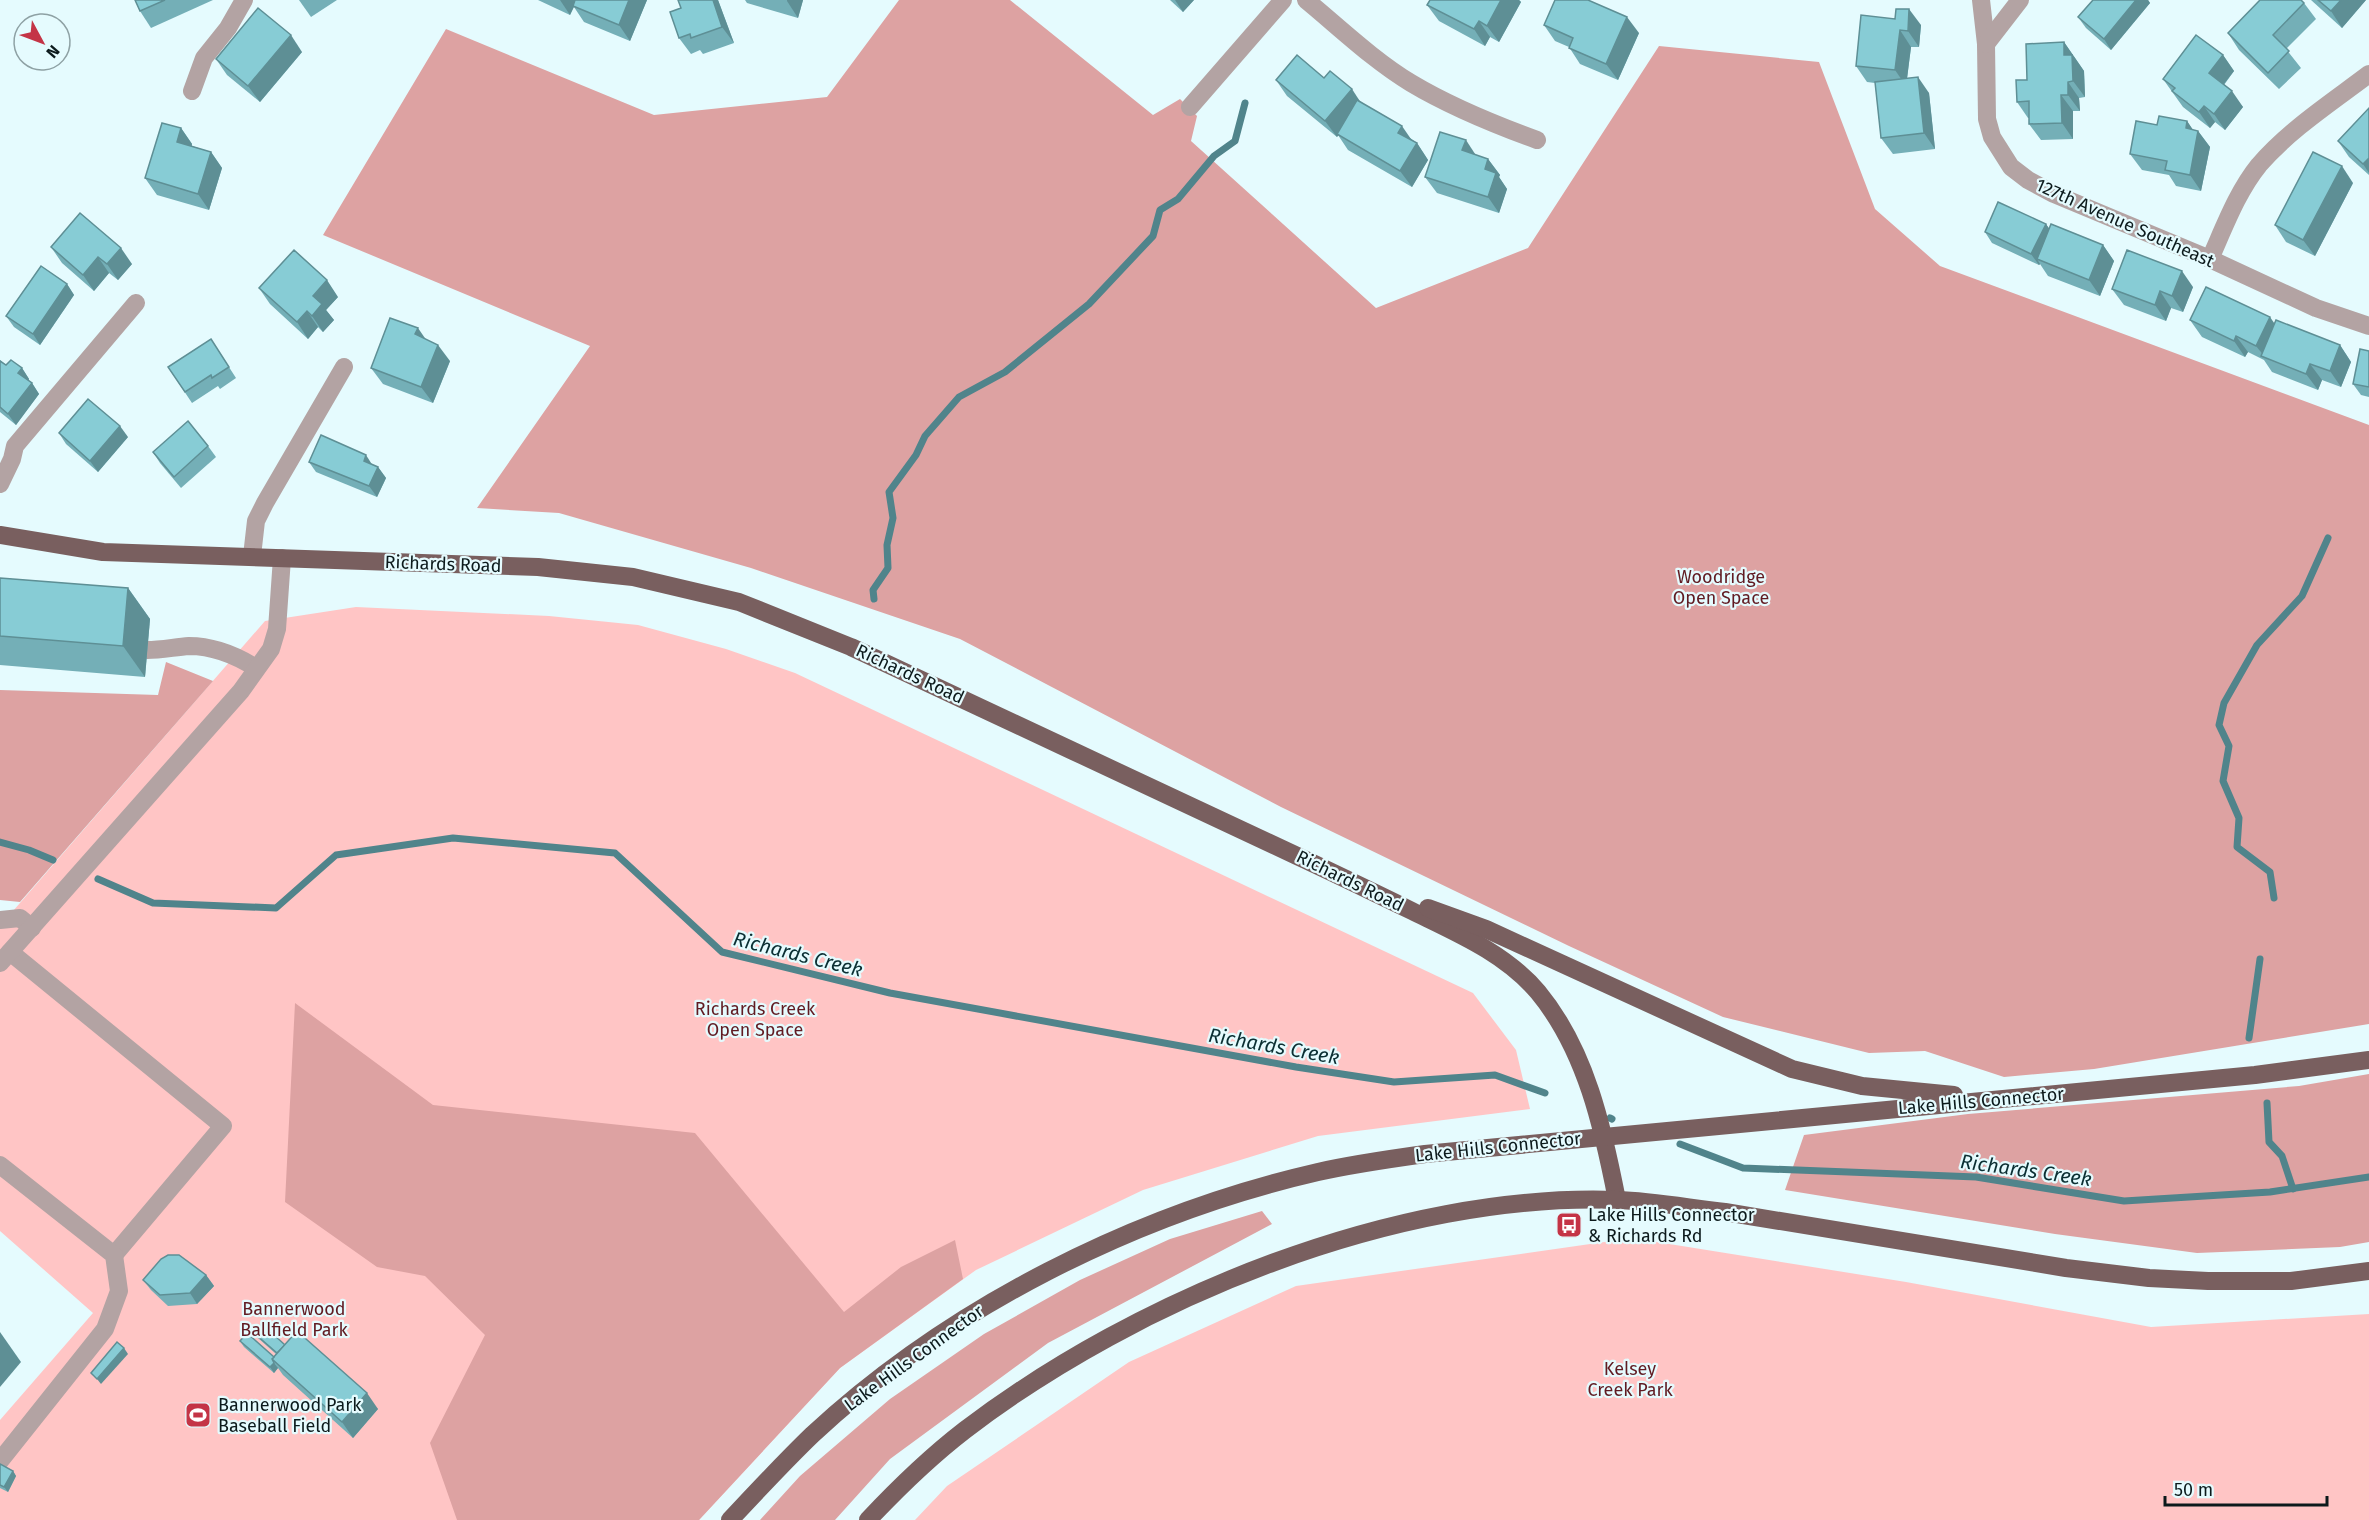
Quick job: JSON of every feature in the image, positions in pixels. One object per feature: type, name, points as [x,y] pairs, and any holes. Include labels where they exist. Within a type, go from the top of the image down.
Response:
[{"type":"main road","name":"Richards Road","points":[[0,535],[103,552],[538,567],[633,577],[739,602],[851,647],[1337,875],[1478,944],[1500,958],[1536,990],[1564,1032],[1579,1061],[1591,1090],[1617,1200]]},
{"type":"main road","points":[[1337,875],[1486,929],[1792,1069],[1862,1086],[1995,1100]]},
{"type":"main road","name":"Lake Hills Connector","points":[[730,1520],[813,1435],[870,1387],[933,1339],[1035,1277],[1175,1216],[1259,1187],[1319,1172],[1425,1154],[2244,1076],[2369,1060]]},
{"type":"main road","points":[[868,1520],[903,1484],[964,1431],[1014,1395],[1137,1323],[1250,1271],[1381,1229],[1474,1209],[1532,1203],[1617,1200],[1725,1212],[2066,1268],[2149,1278],[2291,1281],[2369,1270]]},
{"type":"street","points":[[192,91],[204,58],[228,28],[244,0]]},
{"type":"street","points":[[1190,107],[1283,0]]},
{"type":"street","points":[[1306,0],[1382,64],[1411,83],[1484,120],[1537,140]]},
{"type":"street","name":"127th Avenue Southeast","points":[[1981,0],[1986,44],[1987,119],[1992,137],[2011,167],[2028,180],[2054,194],[2210,259],[2316,308],[2369,326]]},
{"type":"street","points":[[1986,44],[2020,0]]},
{"type":"street","points":[[2210,259],[2239,195],[2259,165],[2289,136],[2369,74]]},
{"type":"street","points":[[0,484],[12,459],[15,446],[136,303]]},
{"type":"street","points":[[252,556],[256,521],[264,503],[344,367]]},
{"type":"street","points":[[0,439],[12,459]]},
{"type":"street","points":[[114,1255],[223,1126],[5,958],[242,691],[271,649],[277,630],[282,558]]},
{"type":"street","points":[[147,650],[190,646],[224,652],[256,668]]},
{"type":"street","points":[[0,920],[20,918],[32,928]]},
{"type":"street","points":[[0,1165],[114,1255],[119,1291],[105,1329],[0,1461]]},
{"type":"green space","name":"Woodridge Open Space","points":[[899,0],[1010,0],[1153,115],[1180,99],[1197,116],[1191,141],[1376,308],[1528,248],[1659,46],[1819,62],[1875,209],[1940,266],[2369,425],[2369,1024],[2094,1069],[2004,1077],[1925,1051],[1869,1053],[1723,1017],[1569,946],[1281,807],[960,639],[751,568],[559,513],[477,508],[590,346],[323,235],[446,29],[654,115],[827,97]]},
{"type":"green space","name":"Richards Creek Open Space","points":[[356,607],[549,616],[638,625],[726,649],[795,673],[1473,993],[1516,1050],[1530,1109],[1318,1136],[1143,1190],[976,1270],[840,1368],[699,1520],[0,1520],[0,1420],[93,1313],[0,1231],[0,926],[265,621]]},
{"type":"green space","points":[[166,662],[213,681],[20,902],[0,900],[0,690],[158,695]]},
{"type":"green space","points":[[295,1003],[433,1105],[695,1133],[844,1312],[901,1267],[955,1240],[963,1279],[840,1368],[699,1520],[457,1520],[430,1443],[485,1335],[425,1276],[377,1267],[285,1202]]},
{"type":"green space","points":[[2369,1074],[2369,1242],[2340,1247],[2197,1253],[2055,1234],[1785,1190],[1804,1135],[1968,1114],[2299,1086]]},
{"type":"green space","points":[[1262,1211],[1272,1224],[1048,1343],[890,1459],[835,1520],[760,1520],[800,1476],[890,1399],[984,1334],[1080,1280],[1170,1239]]},
{"type":"green space","name":"Kelsey Creek Park","points":[[1632,1238],[1906,1282],[2151,1327],[2369,1314],[2369,1520],[915,1520],[947,1486],[1129,1362],[1296,1286]]},
{"type":"building","points":[[135,0],[165,0],[140,11]]},
{"type":"building","points":[[575,0],[629,0],[619,25],[573,6]]},
{"type":"building","points":[[678,0],[713,0],[722,27],[691,38],[690,34],[679,38],[670,12],[681,8]]},
{"type":"building","points":[[1430,0],[1501,0],[1487,26],[1479,21],[1474,29],[1427,5]]},
{"type":"building","points":[[1555,0],[1588,0],[1627,17],[1606,64],[1569,48],[1573,38],[1544,25]]},
{"type":"building","points":[[2093,0],[2136,0],[2104,39],[2078,17]]},
{"type":"building","points":[[2260,0],[2301,0],[2304,3],[2273,35],[2289,51],[2268,73],[2228,33]]},
{"type":"building","points":[[2318,0],[2341,0],[2331,11]]},
{"type":"building","points":[[258,8],[291,35],[248,86],[216,59]]},
{"type":"building","points":[[1896,9],[1909,9],[1908,31],[1900,30],[1895,70],[1856,66],[1861,15],[1895,19]]},
{"type":"building","points":[[2196,35],[2223,55],[2209,73],[2232,91],[2214,114],[2204,106],[2199,112],[2172,91],[2175,88],[2163,79]]},
{"type":"building","points":[[2064,42],[2064,55],[2072,55],[2073,81],[2068,82],[2068,95],[2061,95],[2062,123],[2029,124],[2029,101],[2017,102],[2016,80],[2027,80],[2026,44]]},
{"type":"building","points":[[1297,55],[1324,78],[1330,71],[1352,89],[1325,121],[1276,80]]},
{"type":"building","points":[[1918,77],[1924,133],[1881,138],[1875,82]]},
{"type":"building","points":[[1357,100],[1402,126],[1398,133],[1417,143],[1400,171],[1337,134]]},
{"type":"building","points":[[2369,108],[2369,158],[2363,164],[2338,141]]},
{"type":"building","points":[[2159,116],[2187,121],[2186,128],[2198,131],[2190,175],[2165,170],[2167,161],[2130,154],[2136,121],[2157,125]]},
{"type":"building","points":[[162,123],[181,128],[177,142],[211,152],[198,194],[145,178]]},
{"type":"building","points":[[1440,132],[1466,140],[1462,150],[1488,159],[1485,169],[1496,173],[1488,197],[1425,177]]},
{"type":"building","points":[[2313,152],[2342,166],[2303,240],[2275,225]]},
{"type":"building","points":[[1998,202],[2046,224],[2031,254],[1985,232]]},
{"type":"building","points":[[80,213],[121,248],[107,264],[98,257],[83,275],[51,247]]},
{"type":"building","points":[[2051,224],[2103,245],[2089,280],[2037,259]]},
{"type":"building","points":[[294,250],[327,280],[313,296],[322,304],[312,316],[307,311],[297,322],[259,288]]},
{"type":"building","points":[[2127,250],[2182,271],[2172,296],[2160,291],[2155,305],[2112,289]]},
{"type":"building","points":[[41,266],[67,284],[33,334],[6,316]]},
{"type":"building","points":[[2206,287],[2270,317],[2256,346],[2236,336],[2234,341],[2190,320]]},
{"type":"building","points":[[390,318],[418,328],[415,334],[438,345],[421,387],[371,368]]},
{"type":"building","points":[[2276,320],[2340,345],[2330,371],[2310,364],[2306,374],[2261,356]]},
{"type":"building","points":[[211,339],[229,367],[212,378],[211,375],[185,392],[168,367]]},
{"type":"building","points":[[2360,349],[2369,351],[2369,387],[2353,384]]},
{"type":"building","points":[[11,360],[22,368],[18,373],[32,383],[8,414],[0,407],[0,361],[6,365]]},
{"type":"building","points":[[88,399],[120,426],[90,461],[59,433]]},
{"type":"building","points":[[188,421],[208,446],[174,477],[153,452]]},
{"type":"building","points":[[321,435],[366,455],[364,461],[378,467],[369,486],[309,462]]},
{"type":"building","points":[[0,578],[128,588],[123,646],[0,636]]},
{"type":"building","points":[[168,1255],[179,1255],[206,1275],[190,1293],[160,1295],[143,1280],[161,1259]]},
{"type":"building","points":[[262,1324],[285,1345],[277,1353],[254,1333]]},
{"type":"building","points":[[297,1331],[367,1393],[342,1422],[272,1359]]},
{"type":"building","points":[[247,1333],[274,1357],[272,1359],[274,1363],[270,1367],[240,1341]]},
{"type":"building","points":[[117,1342],[124,1348],[97,1379],[91,1373]]},
{"type":"building","points":[[0,1464],[13,1471],[4,1487],[0,1485]]},
{"type":"waterway","points":[[874,599],[873,590],[888,568],[887,545],[893,518],[889,492],[916,455],[925,436],[959,397],[1005,372],[1089,304],[1153,236],[1160,210],[1178,199],[1214,156],[1235,141],[1245,103]]},
{"type":"waterway","points":[[2274,898],[2270,872],[2237,847],[2239,818],[2223,781],[2229,746],[2219,725],[2224,703],[2257,645],[2302,596],[2328,538]]},
{"type":"waterway","name":"Richards Creek","points":[[98,879],[153,903],[276,908],[336,855],[453,838],[615,853],[722,952],[890,993],[1296,1067],[1394,1082],[1495,1075],[1545,1093]]},
{"type":"waterway","name":"Richards Creek","points":[[0,842],[53,860]]},
{"type":"waterway","points":[[2249,1038],[2260,959]]},
{"type":"waterway","points":[[2267,1103],[2269,1142],[2282,1156],[2293,1189]]},
{"type":"waterway","name":"Richards Creek","points":[[1680,1144],[1743,1168],[1976,1177],[2124,1201],[2270,1192],[2369,1177]]},
{"type":"place","name":"Lake Hills Connector & Richards Rd","points":[[1569,1225]]},
{"type":"place","name":"Bannerwood Park Baseball Field","points":[[198,1415]]},
{"type":"park label","name":"Bannerwood Ballfield Park","points":[[294,1319]]}]
